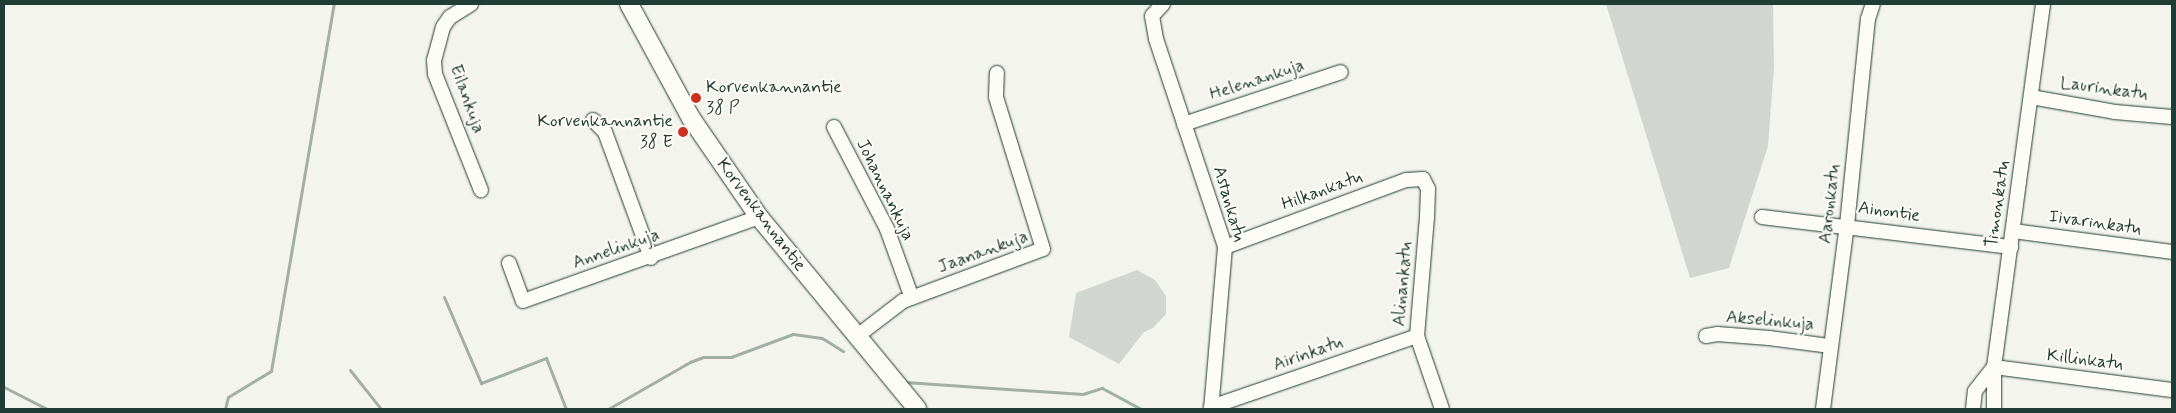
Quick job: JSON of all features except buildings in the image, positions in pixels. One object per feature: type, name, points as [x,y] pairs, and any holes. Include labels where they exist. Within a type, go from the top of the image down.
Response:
[{"type":"main road","name":"Korvenkannantie","points":[[629,4],[690,118],[759,217],[856,338],[917,409]]},
{"type":"street","name":"Eilankuja","points":[[471,4],[450,17],[443,27],[434,60],[435,74],[480,190]]},
{"type":"street","name":"Astankatu","points":[[1163,4],[1152,16],[1156,39],[1225,247],[1211,408]]},
{"type":"street","name":"Aaronkatu","points":[[1823,409],[1847,225],[1868,19],[1873,4]]},
{"type":"street","name":"Timonkatu","points":[[1994,409],[1994,367],[2042,4]]},
{"type":"street","name":"Helenankuja","points":[[1184,124],[1341,72]]},
{"type":"street","name":"Jaanankuja","points":[[856,338],[912,298],[1043,249],[996,97],[997,73]]},
{"type":"street","name":"Laurinkatu","points":[[2031,97],[2115,112],[2172,116]]},
{"type":"street","points":[[593,120],[605,132],[651,258]]},
{"type":"street","name":"Johannankuja","points":[[834,127],[887,229],[912,298]]},
{"type":"street","name":"Hilkankatu","points":[[1225,247],[1406,180],[1423,179],[1428,188]]},
{"type":"street","name":"Alinankatu","points":[[1428,188],[1417,336],[1442,409]]},
{"type":"street","name":"Annelinkuja","points":[[509,263],[523,301],[651,258],[759,217]]},
{"type":"street","name":"Ainontie","points":[[1762,217],[1847,225],[2011,247]]},
{"type":"street","name":"Iivarinkatu","points":[[2013,231],[2172,252]]},
{"type":"street","name":"Akselinkuja","points":[[1706,336],[1717,334],[1769,338],[1830,346]]},
{"type":"street","name":"Airinkatu","points":[[1211,408],[1417,336]]},
{"type":"street","points":[[1973,409],[1975,391],[1994,367]]},
{"type":"street","name":"Killinkatu","points":[[1994,367],[2172,390]]},
{"type":"shaded area","points":[[1606,4],[1773,4],[1774,67],[1768,146],[1729,268],[1690,278]]},
{"type":"shaded area","points":[[1137,270],[1155,280],[1166,296],[1166,314],[1153,328],[1144,332],[1119,364],[1069,337],[1076,293]]},
{"type":"waterway","points":[[225,409],[228,397],[271,371],[334,4]]},
{"type":"waterway","points":[[444,297],[481,383],[546,358],[566,409]]},
{"type":"waterway","points":[[608,409],[690,362],[703,357],[731,357],[793,334],[822,338],[843,351]]},
{"type":"waterway","points":[[350,370],[381,409]]},
{"type":"waterway","points":[[905,382],[1083,394],[1102,388],[1141,409]]},
{"type":"waterway","points":[[4,387],[47,409]]},
{"type":"place","name":"Korvenkannantie 38 P","points":[[696,98]]},
{"type":"place","name":"Korvenkannantie 38 E","points":[[683,132]]}]
